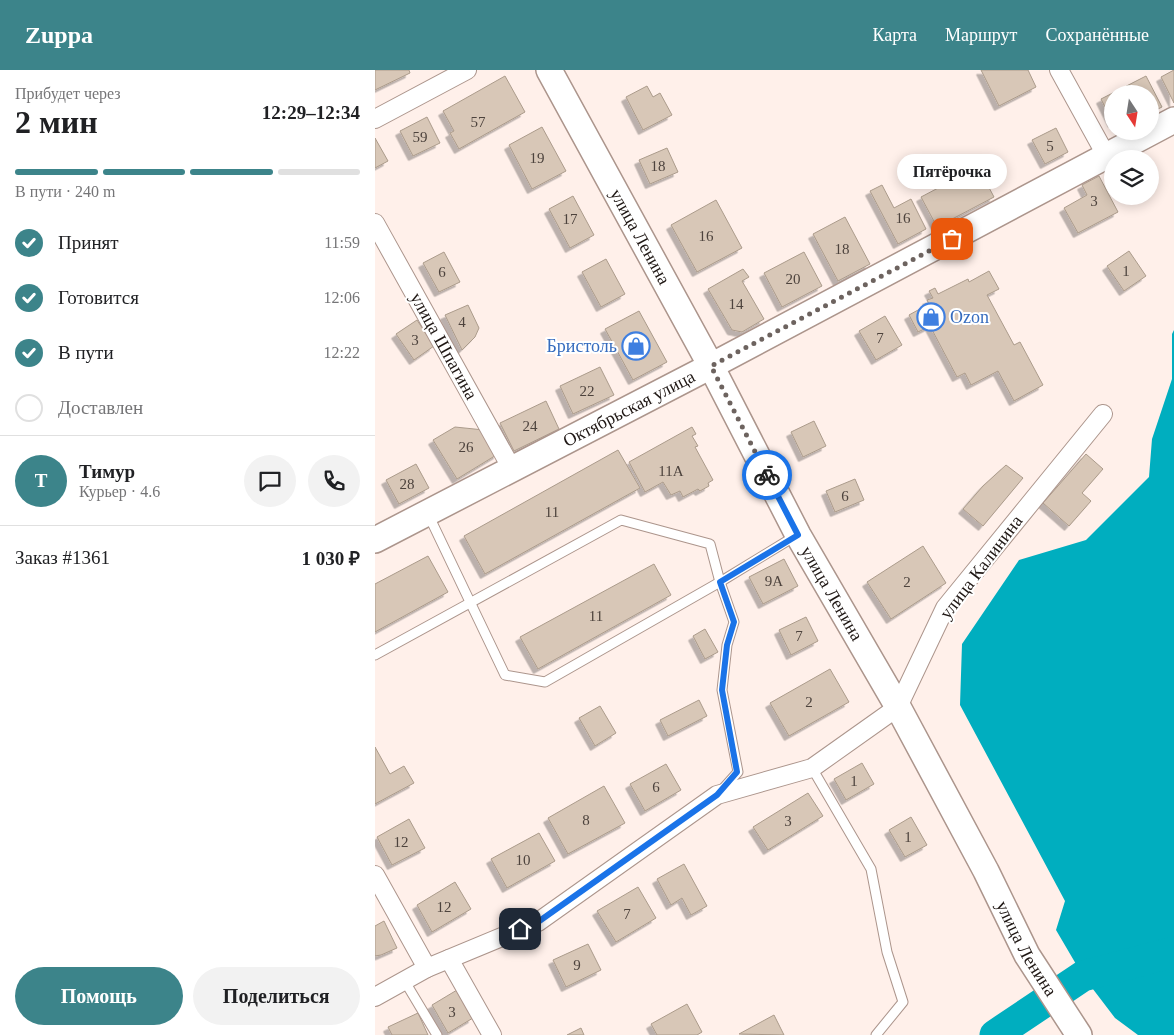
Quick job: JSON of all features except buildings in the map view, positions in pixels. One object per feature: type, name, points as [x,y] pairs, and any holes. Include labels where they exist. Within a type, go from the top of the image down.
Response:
[{"type":"street","points":[[375,119],[467,70]]},
{"type":"street","name":"улица Ленина","points":[[549,70],[711,366],[798,535],[897,707],[986,871],[1027,955],[1079,1035]]},
{"type":"street","points":[[1059,70],[1104,152]]},
{"type":"street","name":"Октябрьская улица","points":[[1120,150],[1174,120]]},
{"type":"street","name":"Октябрьская улица","points":[[375,540],[711,366],[1104,159]]},
{"type":"street","name":"улица Шпагина","points":[[375,223],[513,469]]},
{"type":"street","name":"улица Калинина","points":[[375,997],[427,968],[538,922],[717,795],[812,768],[897,707],[945,608],[1103,414]]},
{"type":"street","points":[[375,875],[427,968]]},
{"type":"street","points":[[449,958],[492,1035]]},
{"type":"lane","points":[[428,513],[505,675],[545,682],[798,535]]},
{"type":"lane","points":[[375,655],[621,520],[710,544],[720,582],[734,622],[727,645],[722,690],[737,772],[717,795]]},
{"type":"lane","points":[[812,768],[871,869],[887,952],[903,1002],[876,1035]]},
{"type":"lane","points":[[404,980],[437,1035]]},
{"type":"water","points":[[1174,330],[1174,1035],[1138,1035],[1115,1018],[1083,976],[1056,930],[1065,901],[960,705],[962,644],[1019,560],[1086,540],[1149,477],[1152,439],[1172,379],[1172,334]]},
{"type":"waterway","points":[[995,1035],[1083,976],[1174,952]]},
{"type":"way so far","points":[[767,475],[711,366],[952,239]]},
{"type":"place","name":"Пятёрочка","points":[[952,239]]},
{"type":"place","name":"Ozon","points":[[931,317]]},
{"type":"place","name":"Бристоль","points":[[636,346]]},
{"type":"route","points":[[520,929],[538,922],[717,795],[737,772],[722,690],[727,645],[734,622],[720,582],[798,535],[767,475]]}]
